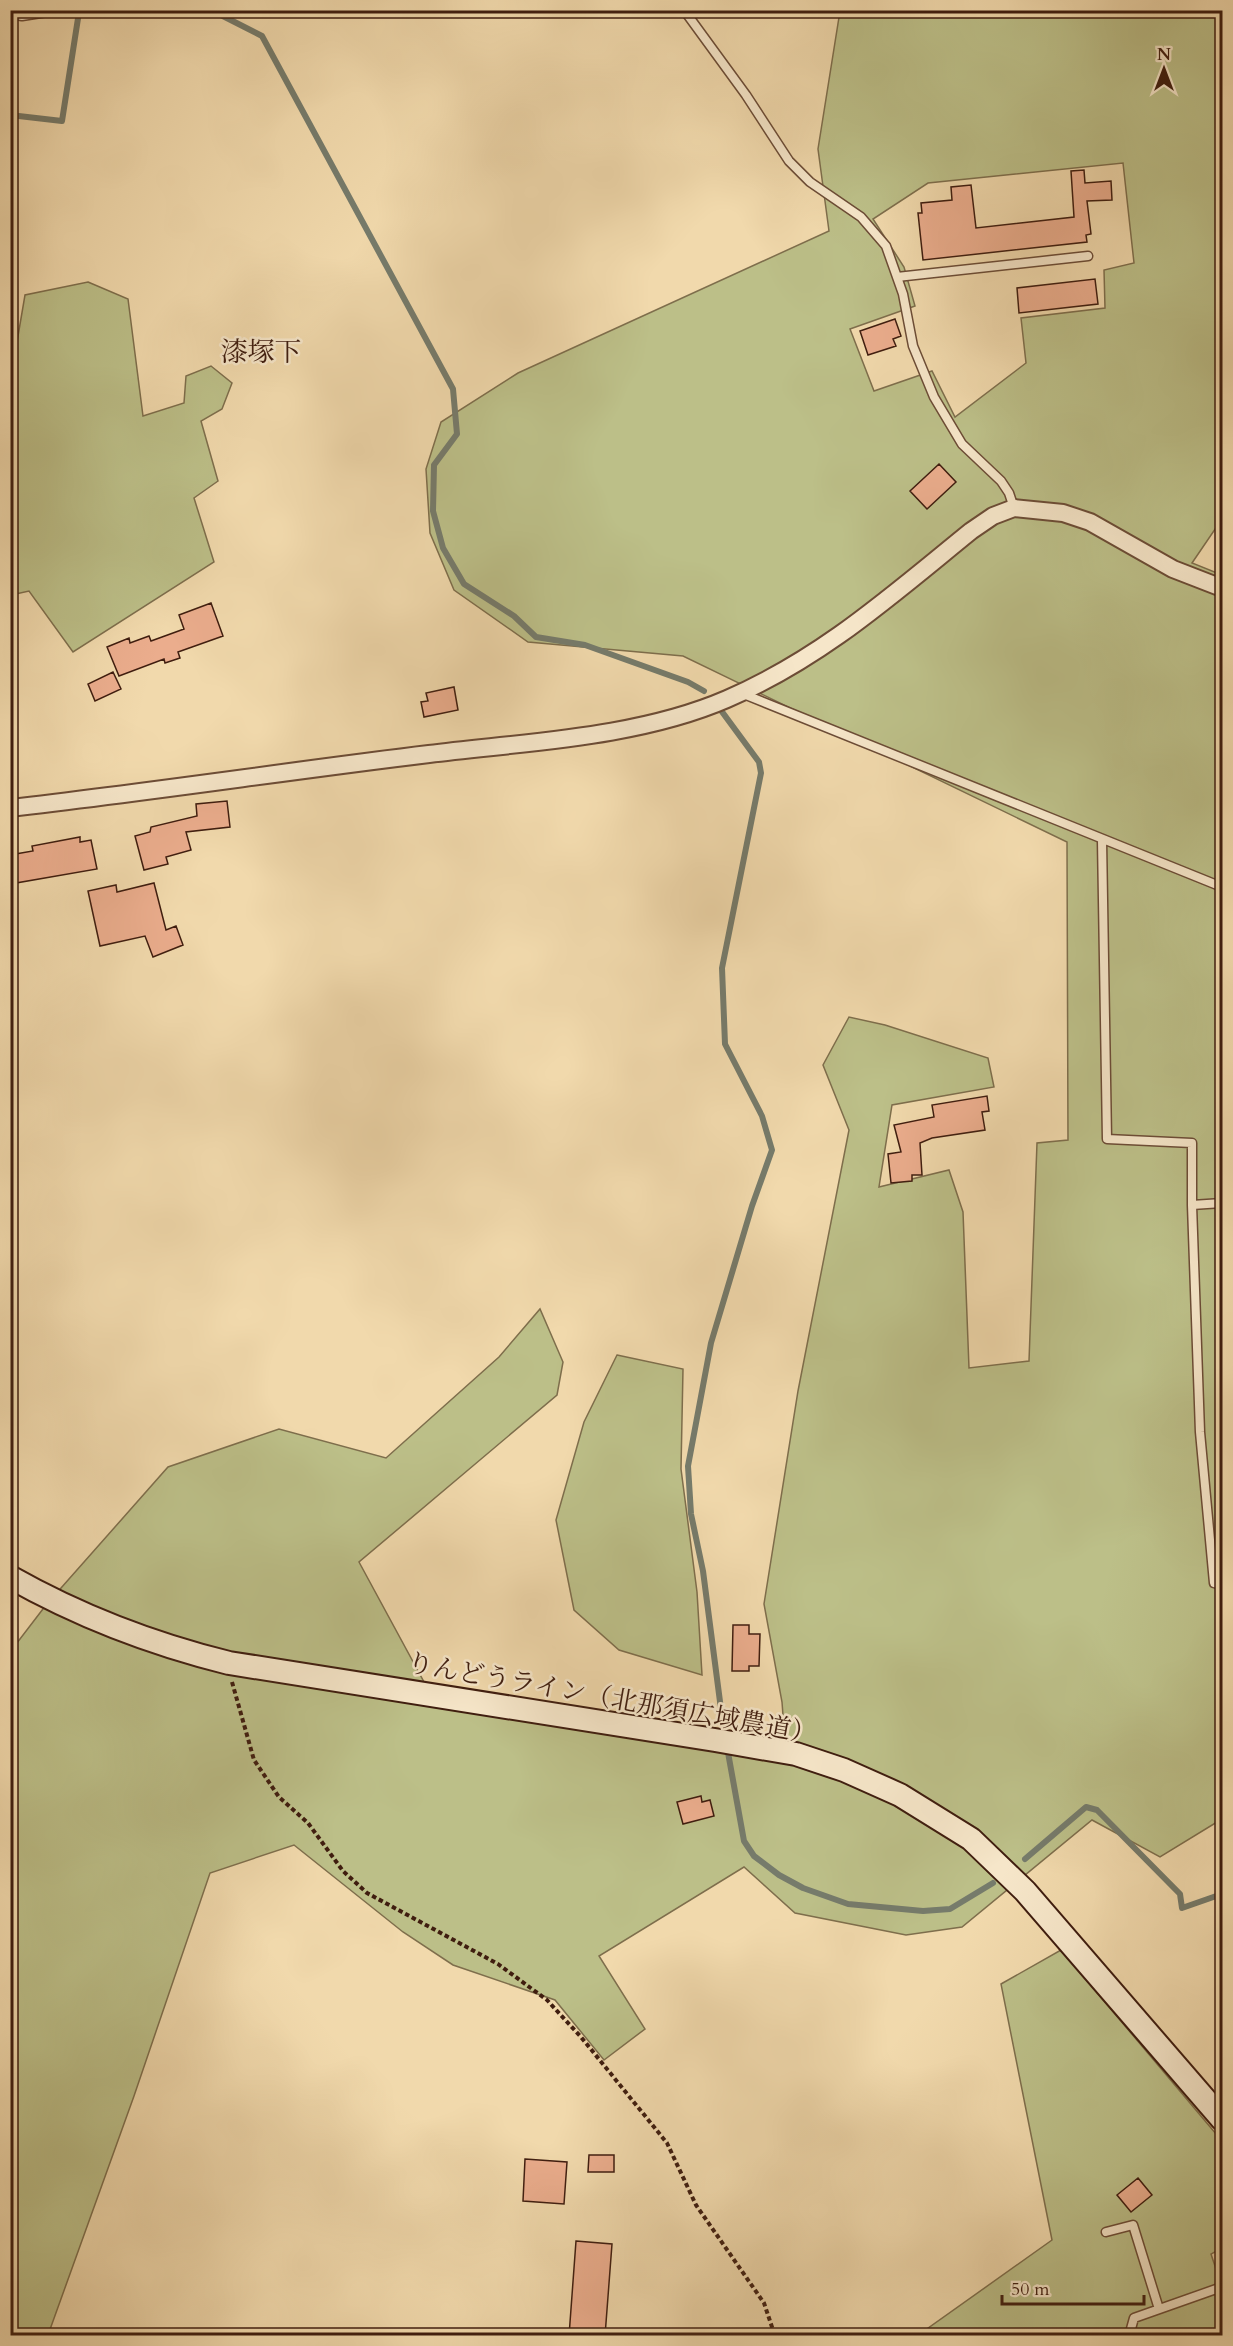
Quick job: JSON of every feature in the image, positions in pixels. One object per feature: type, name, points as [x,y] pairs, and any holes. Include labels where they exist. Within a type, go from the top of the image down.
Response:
[{"type":"street","points":[[10,808],[590,734],[686,714],[740,693],[825,647],[971,531],[993,516],[1014,508],[1063,513],[1090,522],[1154,560],[1222,588]]},
{"type":"street","name":"りんどうライン（北那須広域農道）","points":[[10,1577],[73,1610],[180,1651],[229,1663],[796,1754],[844,1770],[900,1795],[971,1839],[1025,1891],[1222,2119]]},
{"type":"lane","points":[[10,14],[22,16],[60,10]]},
{"type":"lane","points":[[684,10],[746,95],[789,161],[810,182],[861,217],[878,233],[886,246],[897,277],[914,346],[934,397],[962,444],[1001,481],[1009,493],[1014,508]]},
{"type":"lane","points":[[897,277],[1088,255]]},
{"type":"lane","points":[[740,693],[1102,840],[1222,886]]},
{"type":"lane","points":[[1102,840],[1107,1139],[1192,1143],[1192,1205],[1201,1444],[1214,1583],[1222,1585]]},
{"type":"lane","points":[[1192,1205],[1222,1203]]},
{"type":"lane","points":[[1106,2232],[1133,2225],[1159,2309]]},
{"type":"lane","points":[[1129,2336],[1134,2318],[1219,2288],[1222,2297]]},
{"type":"path","points":[[229,1663],[238,1711],[254,1760],[279,1797],[308,1823],[343,1871],[367,1893],[424,1926],[498,1964],[548,2000],[667,2143],[696,2205],[764,2303],[776,2336]]},
{"type":"green space","points":[[840,11],[1222,11],[1222,519],[1192,563],[1222,575],[1222,1819],[1160,1857],[1092,1820],[962,1927],[906,1935],[795,1913],[744,1867],[599,1956],[645,2029],[604,2060],[555,2000],[453,1965],[403,1932],[294,1845],[210,1873],[134,2096],[48,2335],[11,2335],[10,1652],[46,1605],[168,1467],[279,1429],[386,1458],[499,1357],[540,1309],[563,1362],[557,1395],[359,1562],[436,1704],[785,1742],[782,1702],[764,1604],[798,1391],[849,1130],[823,1065],[849,1017],[885,1025],[988,1058],[994,1087],[892,1105],[879,1187],[949,1170],[963,1212],[969,1368],[1029,1361],[1037,1143],[1068,1140],[1067,842],[683,656],[528,642],[454,590],[430,533],[426,469],[441,422],[518,373],[829,231],[818,149]],"holes":[[[1123,163],[1134,263],[1104,270],[1105,308],[1021,318],[1026,363],[955,417],[932,371],[874,391],[850,329],[915,306],[904,267],[873,219],[928,183]]]},
{"type":"green space","points":[[88,282],[128,299],[143,416],[184,403],[186,376],[211,366],[232,383],[222,409],[201,421],[218,481],[194,498],[214,562],[73,652],[29,591],[11,595],[11,377],[25,295]]},
{"type":"green space","points":[[617,1355],[683,1369],[681,1469],[697,1592],[702,1675],[619,1650],[574,1610],[556,1520],[584,1422]]},
{"type":"green space","points":[[1061,1950],[1222,2141],[1222,2248],[1211,2254],[1222,2287],[1222,2335],[917,2336],[1052,2240],[1001,1984]]},
{"type":"building","points":[[1084,170],[1085,183],[1111,181],[1112,200],[1087,201],[1091,234],[1086,235],[1087,242],[923,260],[918,213],[922,213],[921,203],[952,200],[951,187],[971,185],[976,228],[1074,217],[1071,171]]},
{"type":"building","points":[[1095,279],[1098,304],[1019,313],[1017,288]]},
{"type":"building","points":[[895,319],[901,336],[893,339],[896,346],[868,355],[860,331]]},
{"type":"building","points":[[939,464],[956,482],[927,509],[910,491]]},
{"type":"building","points":[[211,603],[223,636],[178,652],[180,658],[165,663],[164,659],[119,676],[107,647],[129,638],[130,643],[149,636],[151,641],[184,629],[179,615]]},
{"type":"building","points":[[113,672],[121,689],[95,701],[88,684]]},
{"type":"building","points":[[454,687],[458,710],[424,717],[421,702],[428,701],[426,693]]},
{"type":"building","points":[[227,801],[230,827],[186,832],[191,850],[166,857],[168,864],[144,870],[135,836],[150,832],[151,827],[197,816],[196,804]]},
{"type":"building","points":[[80,837],[80,842],[91,840],[97,869],[10,884],[10,855],[33,851],[32,846]]},
{"type":"building","points":[[154,883],[166,930],[176,926],[183,945],[153,957],[145,936],[100,946],[88,891],[116,885],[117,892]]},
{"type":"building","points":[[987,1096],[989,1111],[982,1112],[985,1130],[932,1138],[920,1143],[922,1175],[912,1175],[912,1181],[891,1183],[888,1154],[901,1152],[894,1125],[934,1117],[932,1105]]},
{"type":"building","points":[[733,1625],[749,1625],[749,1634],[760,1634],[759,1666],[749,1666],[749,1671],[732,1671]]},
{"type":"building","points":[[701,1796],[702,1802],[710,1800],[714,1816],[683,1824],[677,1802]]},
{"type":"building","points":[[589,2155],[614,2155],[614,2172],[588,2172]]},
{"type":"building","points":[[525,2159],[567,2162],[564,2204],[523,2201]]},
{"type":"building","points":[[1138,2178],[1152,2195],[1131,2212],[1117,2195]]},
{"type":"building","points":[[576,2241],[612,2244],[605,2336],[569,2336]]},
{"type":"waterway","points":[[10,115],[62,121],[79,12],[122,10]]},
{"type":"waterway","points":[[211,10],[262,36],[453,389],[457,434],[434,465],[433,511],[443,548],[464,584],[514,616],[536,637],[585,645],[688,682],[704,691]]},
{"type":"waterway","points":[[720,709],[759,762],[761,773],[722,968],[725,1044],[762,1116],[772,1150],[752,1206],[711,1343],[688,1466],[691,1514],[703,1571],[722,1717]]},
{"type":"waterway","points":[[727,1747],[744,1841],[754,1856],[779,1875],[803,1888],[848,1904],[923,1911],[950,1909],[993,1883]]},
{"type":"waterway","points":[[1025,1859],[1086,1807],[1097,1810],[1180,1894],[1182,1908],[1222,1894]]},
{"type":"district","name":"漆塚下","points":[[261,352]]}]
